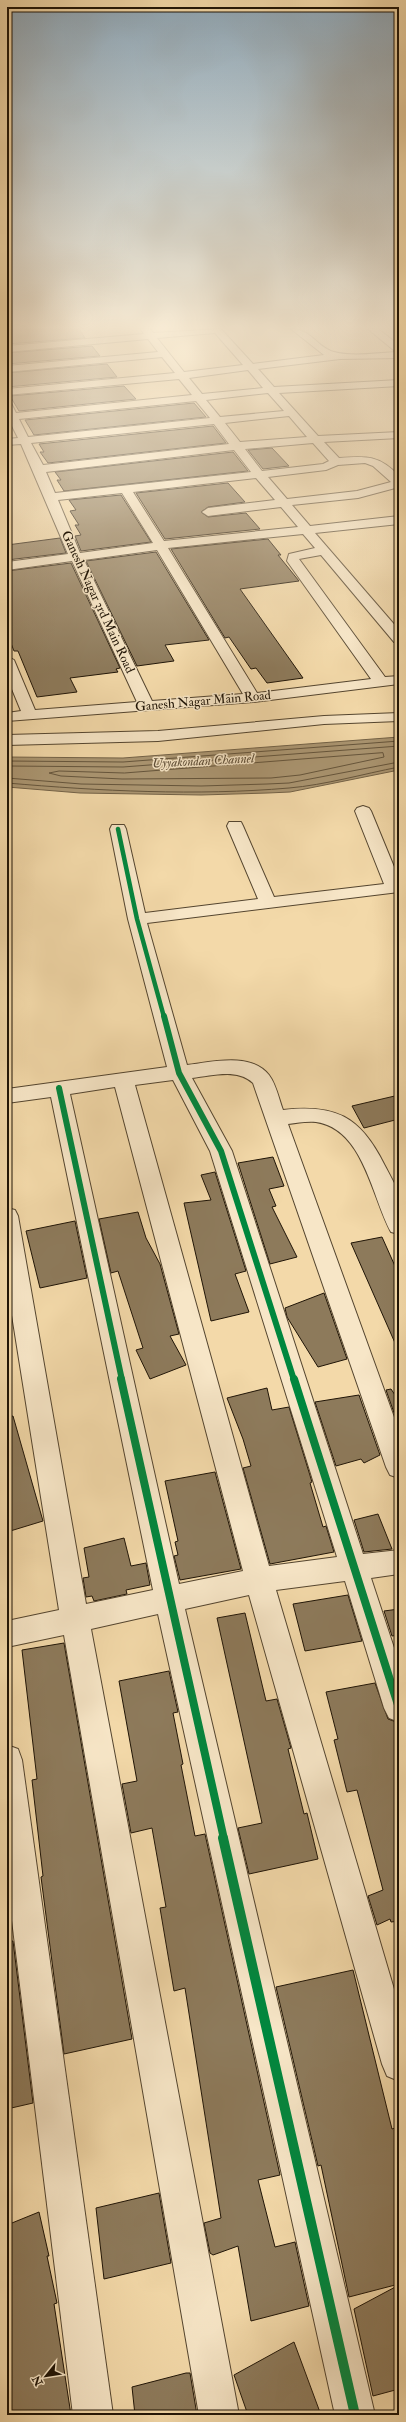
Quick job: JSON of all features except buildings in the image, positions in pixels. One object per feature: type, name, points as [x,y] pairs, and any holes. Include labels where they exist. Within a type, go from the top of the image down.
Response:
[{"type":"street","name":"Ganesh Nagar 3rd Main Road","points":[[25,442],[40,469],[76,557],[147,706]]},
{"type":"street","points":[[235,442],[284,504],[399,639]]},
{"type":"street","points":[[40,469],[270,442]]},
{"type":"street","points":[[317,442],[336,462]]},
{"type":"street","points":[[51,497],[260,475],[326,467],[336,462],[367,460],[381,464],[399,483],[358,494],[208,512]]},
{"type":"street","points":[[126,489],[253,698]]},
{"type":"street","points":[[7,566],[160,546],[399,520]]},
{"type":"street","points":[[324,550],[300,555],[293,558],[293,562],[380,681]]},
{"type":"street","points":[[7,660],[30,716]]},
{"type":"street","name":"Ganesh Nagar Main Road","points":[[7,717],[253,698],[380,681],[399,680]]},
{"type":"street","points":[[7,740],[158,736],[324,720],[399,716]]},
{"type":"street","points":[[137,919],[396,888],[363,811]]},
{"type":"street","points":[[235,826],[268,903]]},
{"type":"street","points":[[118,829],[137,919],[179,1073],[221,1151],[399,1708]]},
{"type":"street","points":[[7,1096],[123,1079],[229,1067],[251,1070],[262,1080],[399,1467]]},
{"type":"street","points":[[123,1079],[259,1580],[399,2064]]},
{"type":"street","points":[[59,1088],[169,1600],[355,2415]]},
{"type":"street","points":[[276,1118],[316,1115],[339,1122],[356,1138],[373,1161],[399,1226]]},
{"type":"street","points":[[7,1216],[75,1620],[219,2415]]},
{"type":"street","points":[[7,1634],[259,1580],[399,1562]]},
{"type":"street","points":[[7,1760],[93,2415]]},
{"type":"water","name":"Uyyakondan Channel","points":[[399,737],[399,770],[290,792],[201,795],[80,793],[7,787],[7,757],[123,758]]},
{"type":"cycle path","points":[[118,829],[137,919],[179,1073],[221,1151],[399,1708]]},
{"type":"cycle path","points":[[59,1088],[169,1600],[355,2415]]}]
